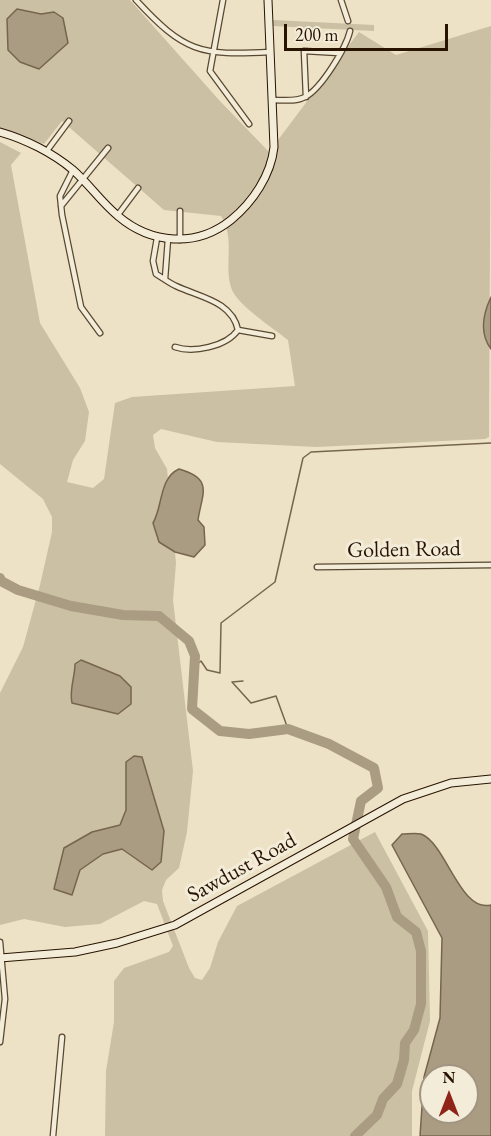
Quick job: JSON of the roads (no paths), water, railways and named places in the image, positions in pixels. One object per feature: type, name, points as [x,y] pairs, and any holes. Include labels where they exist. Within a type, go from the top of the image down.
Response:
[{"type":"street","points":[[223,0],[211,53],[212,77],[249,124]]},
{"type":"street","points":[[0,132],[45,152],[73,170],[117,216],[157,238],[180,240],[199,237],[226,224],[236,216],[264,180],[272,162],[274,147],[268,0]]},
{"type":"street","points":[[341,0],[348,21]]},
{"type":"street","points":[[139,1],[175,38],[193,48],[211,53],[270,52]]},
{"type":"street","points":[[272,100],[306,97],[318,87],[350,31]]},
{"type":"street","points":[[306,97],[304,51],[339,53]]},
{"type":"street","points":[[45,152],[69,121]]},
{"type":"street","points":[[61,206],[108,148]]},
{"type":"street","points":[[73,170],[63,186],[61,206],[78,298],[86,315],[100,333]]},
{"type":"street","points":[[117,216],[138,188]]},
{"type":"street","points":[[180,211],[180,240]]},
{"type":"street","points":[[157,238],[153,261],[156,274],[220,304],[232,315],[238,330]]},
{"type":"street","points":[[165,279],[168,239]]},
{"type":"street","points":[[238,330],[272,336]]},
{"type":"street","points":[[175,347],[187,351],[220,343],[234,336],[238,330]]},
{"type":"street","name":"Golden Road","points":[[316,567],[491,565]]},
{"type":"street","name":"Sawdust Road","points":[[2,958],[75,952],[117,943],[175,925],[403,799],[437,786],[491,779]]},
{"type":"street","points":[[0,942],[2,958],[0,1042]]},
{"type":"street","points":[[53,1136],[62,1037]]},
{"type":"waterway","points":[[196,665],[201,661],[207,670],[220,673],[221,623],[275,582],[303,458],[311,452],[491,443]]},
{"type":"waterway","points":[[0,578],[1,581],[18,590],[71,606],[123,615],[159,616],[189,641],[195,656],[192,709],[220,731],[249,734],[288,729],[329,744],[374,768],[378,788],[361,801],[353,839],[386,887],[397,917],[416,932],[421,951],[421,1004],[414,1030],[405,1043],[404,1060],[397,1084],[383,1099],[377,1115],[355,1136]]},
{"type":"waterway","points":[[243,681],[232,682],[251,703],[276,696],[288,729]]}]
